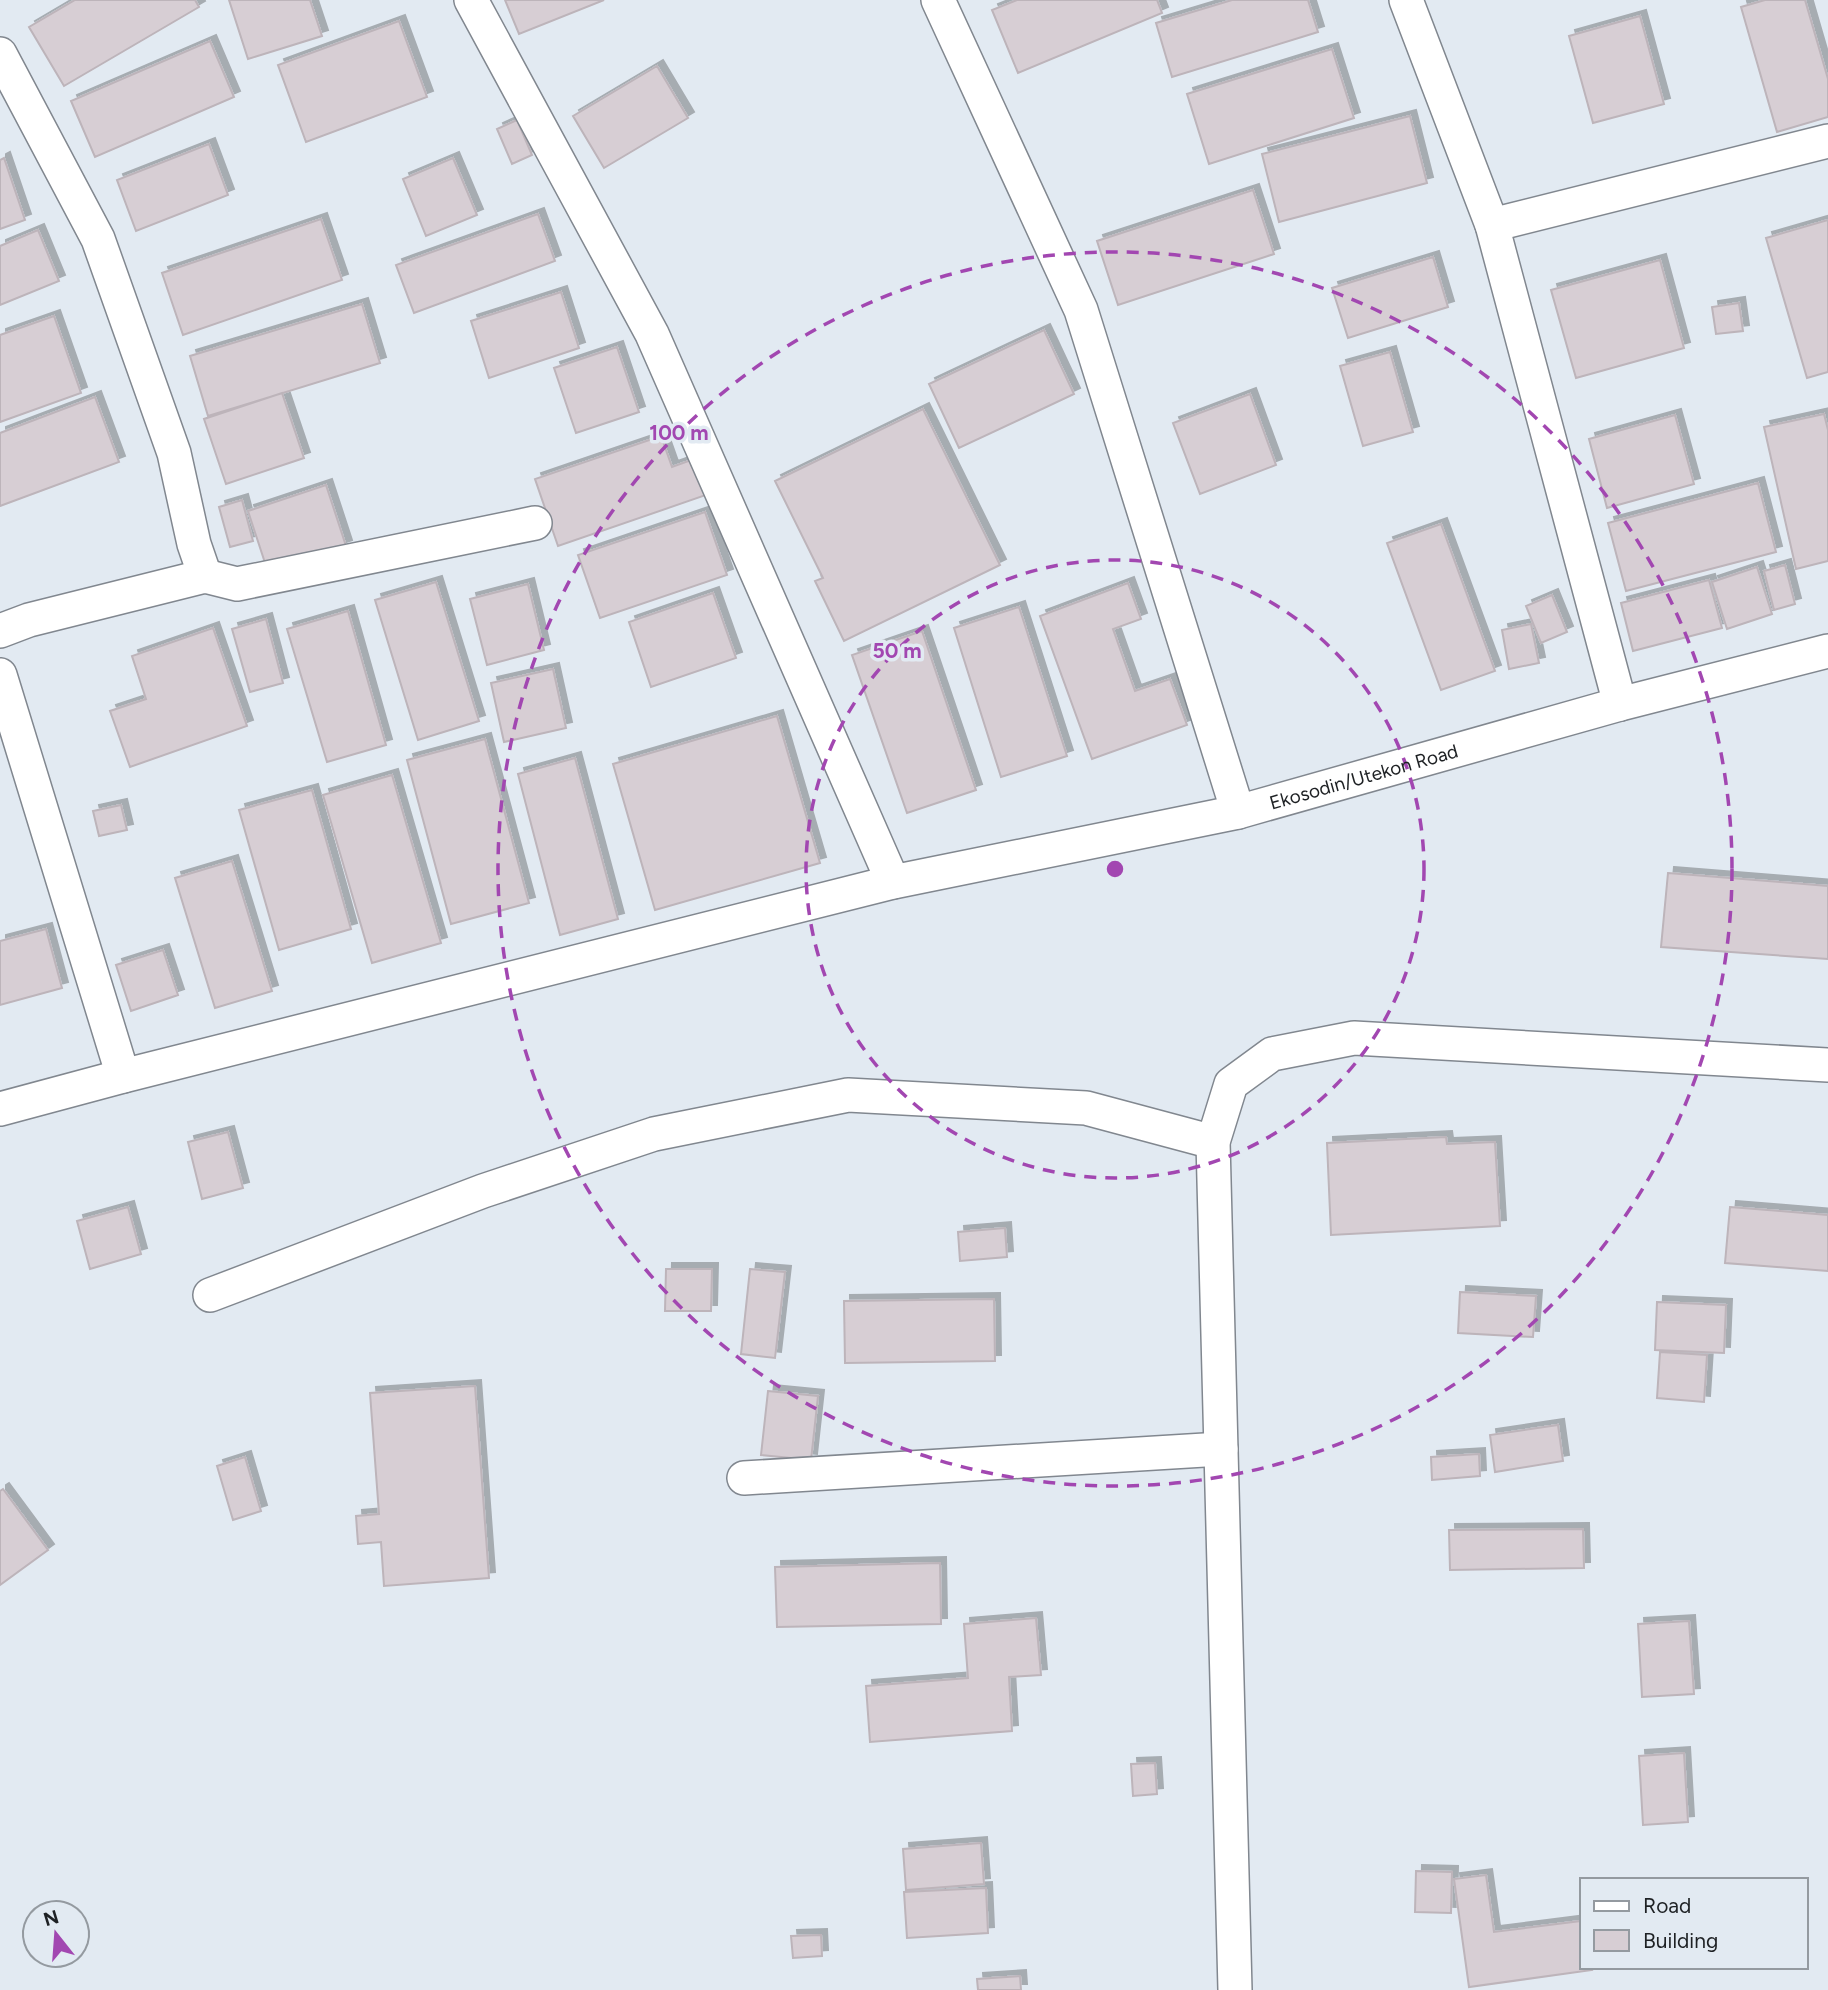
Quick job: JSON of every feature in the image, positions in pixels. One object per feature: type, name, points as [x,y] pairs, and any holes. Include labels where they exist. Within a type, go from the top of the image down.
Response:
[{"type":"street","points":[[471,0],[652,334],[893,883]]},
{"type":"street","points":[[938,0],[1081,310],[1238,812]]},
{"type":"street","points":[[1406,0],[1492,225],[1620,704]]},
{"type":"street","points":[[0,54],[97,239],[174,453],[194,544],[205,576]]},
{"type":"street","points":[[1492,225],[1828,141]]},
{"type":"street","points":[[0,631],[29,620],[205,576],[237,584],[535,523]]},
{"type":"street","name":"Ekosodin/Utekon Road","points":[[0,1109],[893,883],[1238,812],[1620,704],[1828,651]]},
{"type":"street","points":[[0,675],[123,1076]]},
{"type":"street","points":[[1235,1990],[1213,1142],[1231,1084],[1272,1054],[1354,1038],[1828,1065]]},
{"type":"street","points":[[210,1296],[483,1191],[654,1134],[848,1095],[1086,1108],[1213,1142]]},
{"type":"street","points":[[744,1478],[1221,1449]]},
{"type":"building","points":[[75,0],[195,0],[199,7],[64,86],[29,27]]},
{"type":"building","points":[[229,0],[310,0],[322,36],[248,59]]},
{"type":"building","points":[[505,0],[604,0],[519,34]]},
{"type":"building","points":[[1017,0],[1157,0],[1162,13],[1018,73],[992,10]]},
{"type":"building","points":[[1232,0],[1308,0],[1318,32],[1172,77],[1156,23]]},
{"type":"building","points":[[1765,0],[1805,0],[1828,79],[1828,117],[1777,132],[1741,7]]},
{"type":"building","points":[[1640,16],[1664,104],[1593,123],[1569,36]]},
{"type":"building","points":[[399,21],[427,97],[306,142],[278,65]]},
{"type":"building","points":[[210,41],[234,97],[95,157],[71,101]]},
{"type":"building","points":[[1332,49],[1354,118],[1209,164],[1187,94]]},
{"type":"building","points":[[657,66],[688,118],[604,168],[573,116]]},
{"type":"building","points":[[1410,116],[1427,183],[1279,222],[1262,154]]},
{"type":"building","points":[[517,120],[532,155],[512,164],[497,129]]},
{"type":"building","points":[[209,144],[228,195],[136,231],[117,180]]},
{"type":"building","points":[[4,158],[25,220],[0,229],[0,160]]},
{"type":"building","points":[[453,158],[477,215],[426,236],[403,179]]},
{"type":"building","points":[[1253,190],[1274,254],[1118,305],[1097,241]]},
{"type":"building","points":[[538,214],[555,261],[414,313],[396,265]]},
{"type":"building","points":[[321,219],[342,280],[183,335],[162,273]]},
{"type":"building","points":[[1828,220],[1828,372],[1807,378],[1766,238]]},
{"type":"building","points":[[38,230],[59,281],[0,305],[0,246]]},
{"type":"building","points":[[1433,257],[1448,307],[1348,338],[1332,288]]},
{"type":"building","points":[[1660,260],[1684,348],[1576,378],[1551,290]]},
{"type":"building","points":[[561,292],[579,348],[489,378],[471,321]]},
{"type":"building","points":[[1739,303],[1743,331],[1716,334],[1712,307]]},
{"type":"building","points":[[362,304],[380,363],[208,416],[190,356]]},
{"type":"building","points":[[54,316],[81,393],[0,422],[0,335]]},
{"type":"building","points":[[1044,330],[1074,394],[959,448],[929,384]]},
{"type":"building","points":[[617,347],[639,412],[576,433],[554,368]]},
{"type":"building","points":[[1390,352],[1413,432],[1363,446],[1340,366]]},
{"type":"building","points":[[282,393],[304,458],[226,484],[204,419]]},
{"type":"building","points":[[1250,394],[1276,465],[1200,494],[1173,423]]},
{"type":"building","points":[[95,397],[119,462],[0,506],[0,433]]},
{"type":"building","points":[[923,409],[1000,565],[844,641],[815,581],[823,578],[775,481]]},
{"type":"building","points":[[1824,414],[1828,430],[1828,561],[1796,569],[1764,427]]},
{"type":"building","points":[[1675,415],[1694,484],[1607,508],[1589,439]]},
{"type":"building","points":[[661,436],[672,467],[694,459],[706,495],[558,546],[535,479]]},
{"type":"building","points":[[1758,483],[1776,552],[1626,591],[1608,523]]},
{"type":"building","points":[[326,485],[346,546],[268,572],[248,511]]},
{"type":"building","points":[[242,500],[253,541],[230,547],[219,507]]},
{"type":"building","points":[[705,512],[727,575],[600,618],[578,555]]},
{"type":"building","points":[[1441,524],[1495,671],[1441,690],[1387,543]]},
{"type":"building","points":[[1785,565],[1795,604],[1774,610],[1764,571]]},
{"type":"building","points":[[1757,567],[1772,614],[1727,629],[1712,582]]},
{"type":"building","points":[[1709,580],[1722,628],[1633,651],[1621,603]]},
{"type":"building","points":[[436,582],[479,721],[418,740],[375,600]]},
{"type":"building","points":[[1128,583],[1141,619],[1113,629],[1135,691],[1170,679],[1187,725],[1092,759],[1040,616]]},
{"type":"building","points":[[528,584],[544,650],[487,665],[470,599]]},
{"type":"building","points":[[713,593],[736,658],[651,687],[629,622]]},
{"type":"building","points":[[1552,595],[1567,632],[1541,643],[1526,606]]},
{"type":"building","points":[[1019,607],[1067,756],[1001,777],[954,628]]},
{"type":"building","points":[[348,611],[386,745],[327,762],[287,629]]},
{"type":"building","points":[[266,619],[283,683],[250,692],[232,629]]},
{"type":"building","points":[[1531,624],[1539,663],[1509,669],[1502,630]]},
{"type":"building","points":[[213,628],[247,726],[130,767],[110,711],[146,699],[132,656]]},
{"type":"building","points":[[922,631],[976,790],[907,813],[852,655]]},
{"type":"building","points":[[553,669],[566,728],[504,742],[491,683]]},
{"type":"building","points":[[777,716],[820,863],[655,910],[613,764]]},
{"type":"building","points":[[485,739],[529,903],[451,924],[407,760]]},
{"type":"building","points":[[575,758],[618,919],[560,935],[518,774]]},
{"type":"building","points":[[392,775],[441,943],[372,963],[323,795]]},
{"type":"building","points":[[312,790],[351,929],[279,950],[239,810]]},
{"type":"building","points":[[121,805],[127,830],[99,836],[93,811]]},
{"type":"building","points":[[232,861],[272,991],[215,1008],[175,878]]},
{"type":"building","points":[[1668,873],[1828,886],[1828,959],[1661,947]]},
{"type":"building","points":[[46,929],[62,988],[0,1005],[0,941]]},
{"type":"building","points":[[163,950],[178,995],[131,1011],[116,965]]},
{"type":"building","points":[[228,1132],[243,1188],[202,1199],[188,1142]]},
{"type":"building","points":[[1446,1137],[1447,1144],[1495,1142],[1500,1226],[1331,1235],[1327,1143]]},
{"type":"building","points":[[128,1207],[141,1254],[90,1269],[77,1221]]},
{"type":"building","points":[[1730,1207],[1828,1215],[1828,1271],[1725,1263]]},
{"type":"building","points":[[1005,1228],[1007,1257],[960,1261],[958,1232]]},
{"type":"building","points":[[666,1269],[712,1269],[711,1311],[665,1311]]},
{"type":"building","points":[[750,1269],[785,1272],[775,1358],[741,1354]]},
{"type":"building","points":[[1460,1292],[1536,1296],[1533,1337],[1458,1333]]},
{"type":"building","points":[[994,1299],[995,1361],[845,1363],[844,1301]]},
{"type":"building","points":[[1657,1302],[1726,1305],[1724,1353],[1655,1350]]},
{"type":"building","points":[[1660,1352],[1707,1355],[1704,1402],[1657,1398]]},
{"type":"building","points":[[475,1386],[489,1578],[384,1586],[381,1542],[358,1544],[356,1516],[379,1514],[370,1393]]},
{"type":"building","points":[[768,1391],[818,1396],[811,1460],[761,1455]]},
{"type":"building","points":[[1558,1425],[1563,1461],[1495,1472],[1490,1435]]},
{"type":"building","points":[[1479,1454],[1480,1476],[1432,1480],[1431,1457]]},
{"type":"building","points":[[245,1457],[261,1511],[233,1520],[217,1466]]},
{"type":"building","points":[[3,1489],[48,1550],[0,1585],[0,1491]]},
{"type":"building","points":[[1583,1529],[1584,1568],[1450,1570],[1449,1530]]},
{"type":"building","points":[[940,1563],[941,1624],[777,1627],[775,1567]]},
{"type":"building","points":[[1036,1618],[1041,1675],[1009,1677],[1012,1731],[870,1742],[866,1686],[968,1678],[964,1624]]},
{"type":"building","points":[[1689,1621],[1694,1694],[1642,1697],[1638,1624]]},
{"type":"building","points":[[1684,1753],[1688,1822],[1643,1825],[1639,1756]]},
{"type":"building","points":[[1155,1763],[1157,1794],[1133,1796],[1131,1764]]},
{"type":"building","points":[[981,1843],[984,1884],[906,1890],[903,1849]]},
{"type":"building","points":[[1416,1871],[1452,1872],[1451,1913],[1415,1912]]},
{"type":"building","points":[[1486,1875],[1494,1932],[1580,1921],[1580,1969],[1592,1970],[1469,1987],[1454,1879]]},
{"type":"building","points":[[986,1888],[988,1933],[907,1938],[904,1892]]},
{"type":"building","points":[[821,1935],[822,1956],[793,1958],[791,1936]]},
{"type":"building","points":[[1020,1976],[1021,1990],[978,1990],[977,1979]]}]
